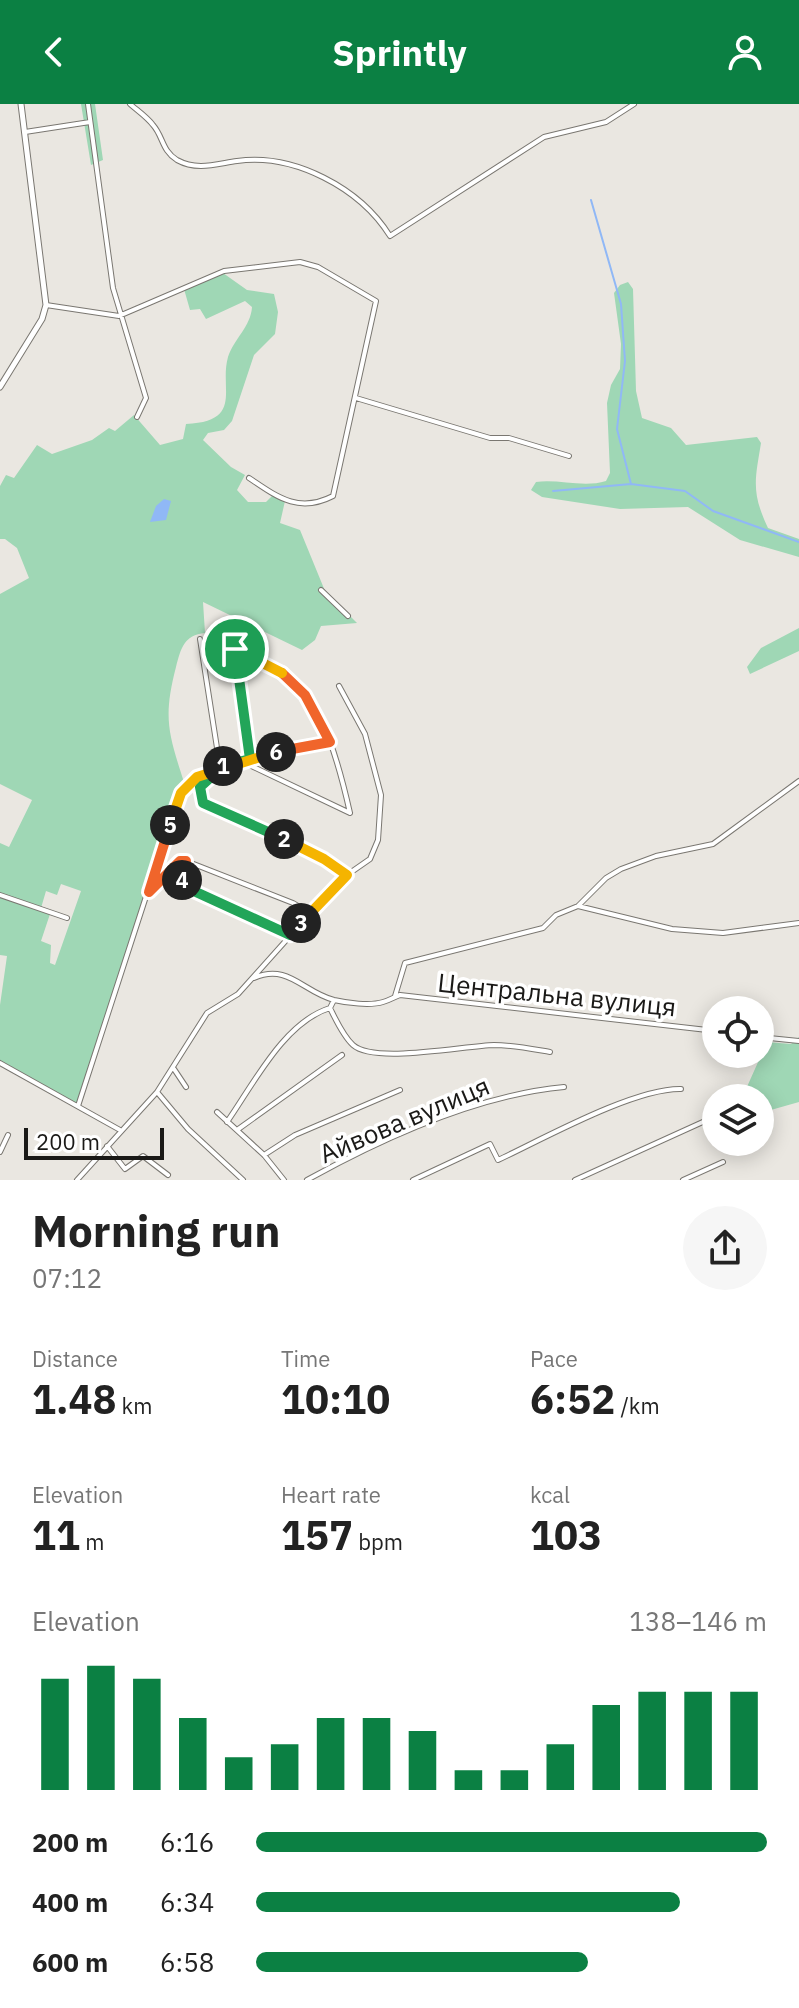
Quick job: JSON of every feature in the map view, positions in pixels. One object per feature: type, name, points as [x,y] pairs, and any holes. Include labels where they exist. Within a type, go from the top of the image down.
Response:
[{"type":"street","points":[[0,387],[42,319],[46,305],[21,104]]},
{"type":"street","points":[[88,104],[119,316],[146,398],[137,417]]},
{"type":"street","points":[[130,104],[154,126],[163,145],[176,159],[207,167],[239,161],[302,169],[329,180],[371,211],[390,236],[536,141],[582,125],[606,122],[634,104]]},
{"type":"street","points":[[25,132],[90,122]]},
{"type":"street","points":[[46,305],[107,317],[119,316],[224,271],[300,262],[311,264],[378,304],[333,496],[282,501],[249,478]]},
{"type":"street","points":[[356,398],[490,438],[509,438],[569,456]]},
{"type":"street","points":[[321,590],[348,616]]},
{"type":"street","points":[[226,622],[235,649],[250,759]]},
{"type":"street","points":[[200,639],[220,767]]},
{"type":"street","points":[[235,649],[292,680],[330,742],[350,813],[243,762]]},
{"type":"street","points":[[77,1180],[157,1092],[207,1013],[238,994],[347,875],[370,859],[378,840],[382,808],[365,734],[339,686]]},
{"type":"street","points":[[78,1106],[181,793],[197,777],[220,767],[330,742]]},
{"type":"street","points":[[220,767],[200,787],[203,803],[307,849],[347,875]]},
{"type":"street","points":[[395,996],[401,969],[414,958],[543,928],[556,915],[578,906],[595,887],[621,869],[656,856],[717,842],[799,781]]},
{"type":"street","points":[[149,892],[175,864],[186,861],[293,903],[310,913]]},
{"type":"street","points":[[186,861],[182,876],[185,887],[290,935]]},
{"type":"street","points":[[0,895],[67,918]]},
{"type":"street","points":[[578,906],[672,929],[723,933],[799,923]]},
{"type":"street","points":[[227,1122],[298,1027],[320,1011],[330,1008],[334,1000],[283,974],[264,973],[252,979]]},
{"type":"street","name":"Центральна вулиця","points":[[334,1000],[377,1003],[395,996],[493,1004],[702,1029]]},
{"type":"street","points":[[330,1008],[354,1046],[368,1052],[397,1055],[457,1046],[497,1045],[550,1052]]},
{"type":"street","points":[[774,1039],[799,1041]]},
{"type":"street","points":[[237,1130],[342,1055]]},
{"type":"street","points":[[0,1063],[120,1130]]},
{"type":"street","points":[[174,1069],[186,1087]]},
{"type":"street","name":"Айвова вулиця","points":[[307,1180],[440,1117],[523,1090],[564,1087]]},
{"type":"street","points":[[413,1180],[490,1144],[498,1160],[633,1100],[659,1090],[681,1089]]},
{"type":"street","points":[[264,1155],[295,1135],[400,1090]]},
{"type":"street","points":[[157,1092],[188,1129],[243,1180]]},
{"type":"street","points":[[217,1112],[264,1155],[282,1179]]},
{"type":"street","points":[[575,1180],[702,1122]]},
{"type":"street","points":[[0,1152],[8,1135]]},
{"type":"street","points":[[107,1146],[125,1169],[143,1156],[168,1175]]},
{"type":"street","points":[[683,1180],[723,1162]]},
{"type":"green space","points":[[81,104],[95,104],[103,160],[91,165]]},
{"type":"green space","points":[[223,273],[247,290],[274,294],[278,312],[275,334],[254,355],[232,421],[224,430],[208,433],[203,440],[231,467],[245,475],[237,490],[248,502],[266,502],[274,494],[285,501],[280,523],[300,530],[325,591],[357,623],[321,626],[315,640],[302,650],[203,602],[205,633],[192,636],[182,648],[170,699],[171,737],[184,782],[77,1105],[0,1062],[0,1005],[7,956],[0,955],[0,843],[9,847],[32,800],[0,784],[0,594],[29,578],[17,548],[0,539],[0,486],[6,475],[14,478],[37,445],[52,454],[92,440],[109,428],[115,431],[134,415],[160,445],[183,439],[186,424],[216,417],[225,401],[228,357],[249,320],[252,307],[245,301],[206,319],[200,309],[190,310],[184,289]],"holes":[[[61,884],[81,891],[55,965],[50,963],[51,945],[41,941],[51,911],[41,908],[46,891],[57,895]]]},
{"type":"green space","points":[[628,282],[633,289],[636,391],[642,418],[671,428],[686,445],[757,437],[761,443],[756,486],[759,505],[768,528],[799,539],[799,557],[740,540],[688,507],[620,509],[542,497],[531,490],[536,482],[598,483],[606,481],[610,473],[607,403],[611,385],[620,369],[621,344],[614,293],[620,285]]},
{"type":"green space","points":[[799,628],[799,651],[750,674],[747,667],[761,648]]},
{"type":"green space","points":[[799,1037],[799,1102],[774,1109],[774,1084],[748,1084],[755,1068],[774,1068],[774,1043],[791,1044]]},
{"type":"water","points":[[164,499],[171,501],[166,520],[150,522],[156,506]]},
{"type":"waterway","points":[[591,200],[621,304],[625,361],[617,429],[631,484]]},
{"type":"waterway","points":[[553,491],[631,484],[685,491],[713,511],[799,542]]},
{"type":"route","points":[[235,649],[250,759],[220,767],[216,775],[207,777],[200,787],[200,798],[203,803],[307,849],[347,875],[290,935],[185,887],[182,876],[186,861],[175,864],[171,872],[149,892],[165,838],[187,784],[220,767],[330,742],[305,695],[292,680],[235,649]]}]
